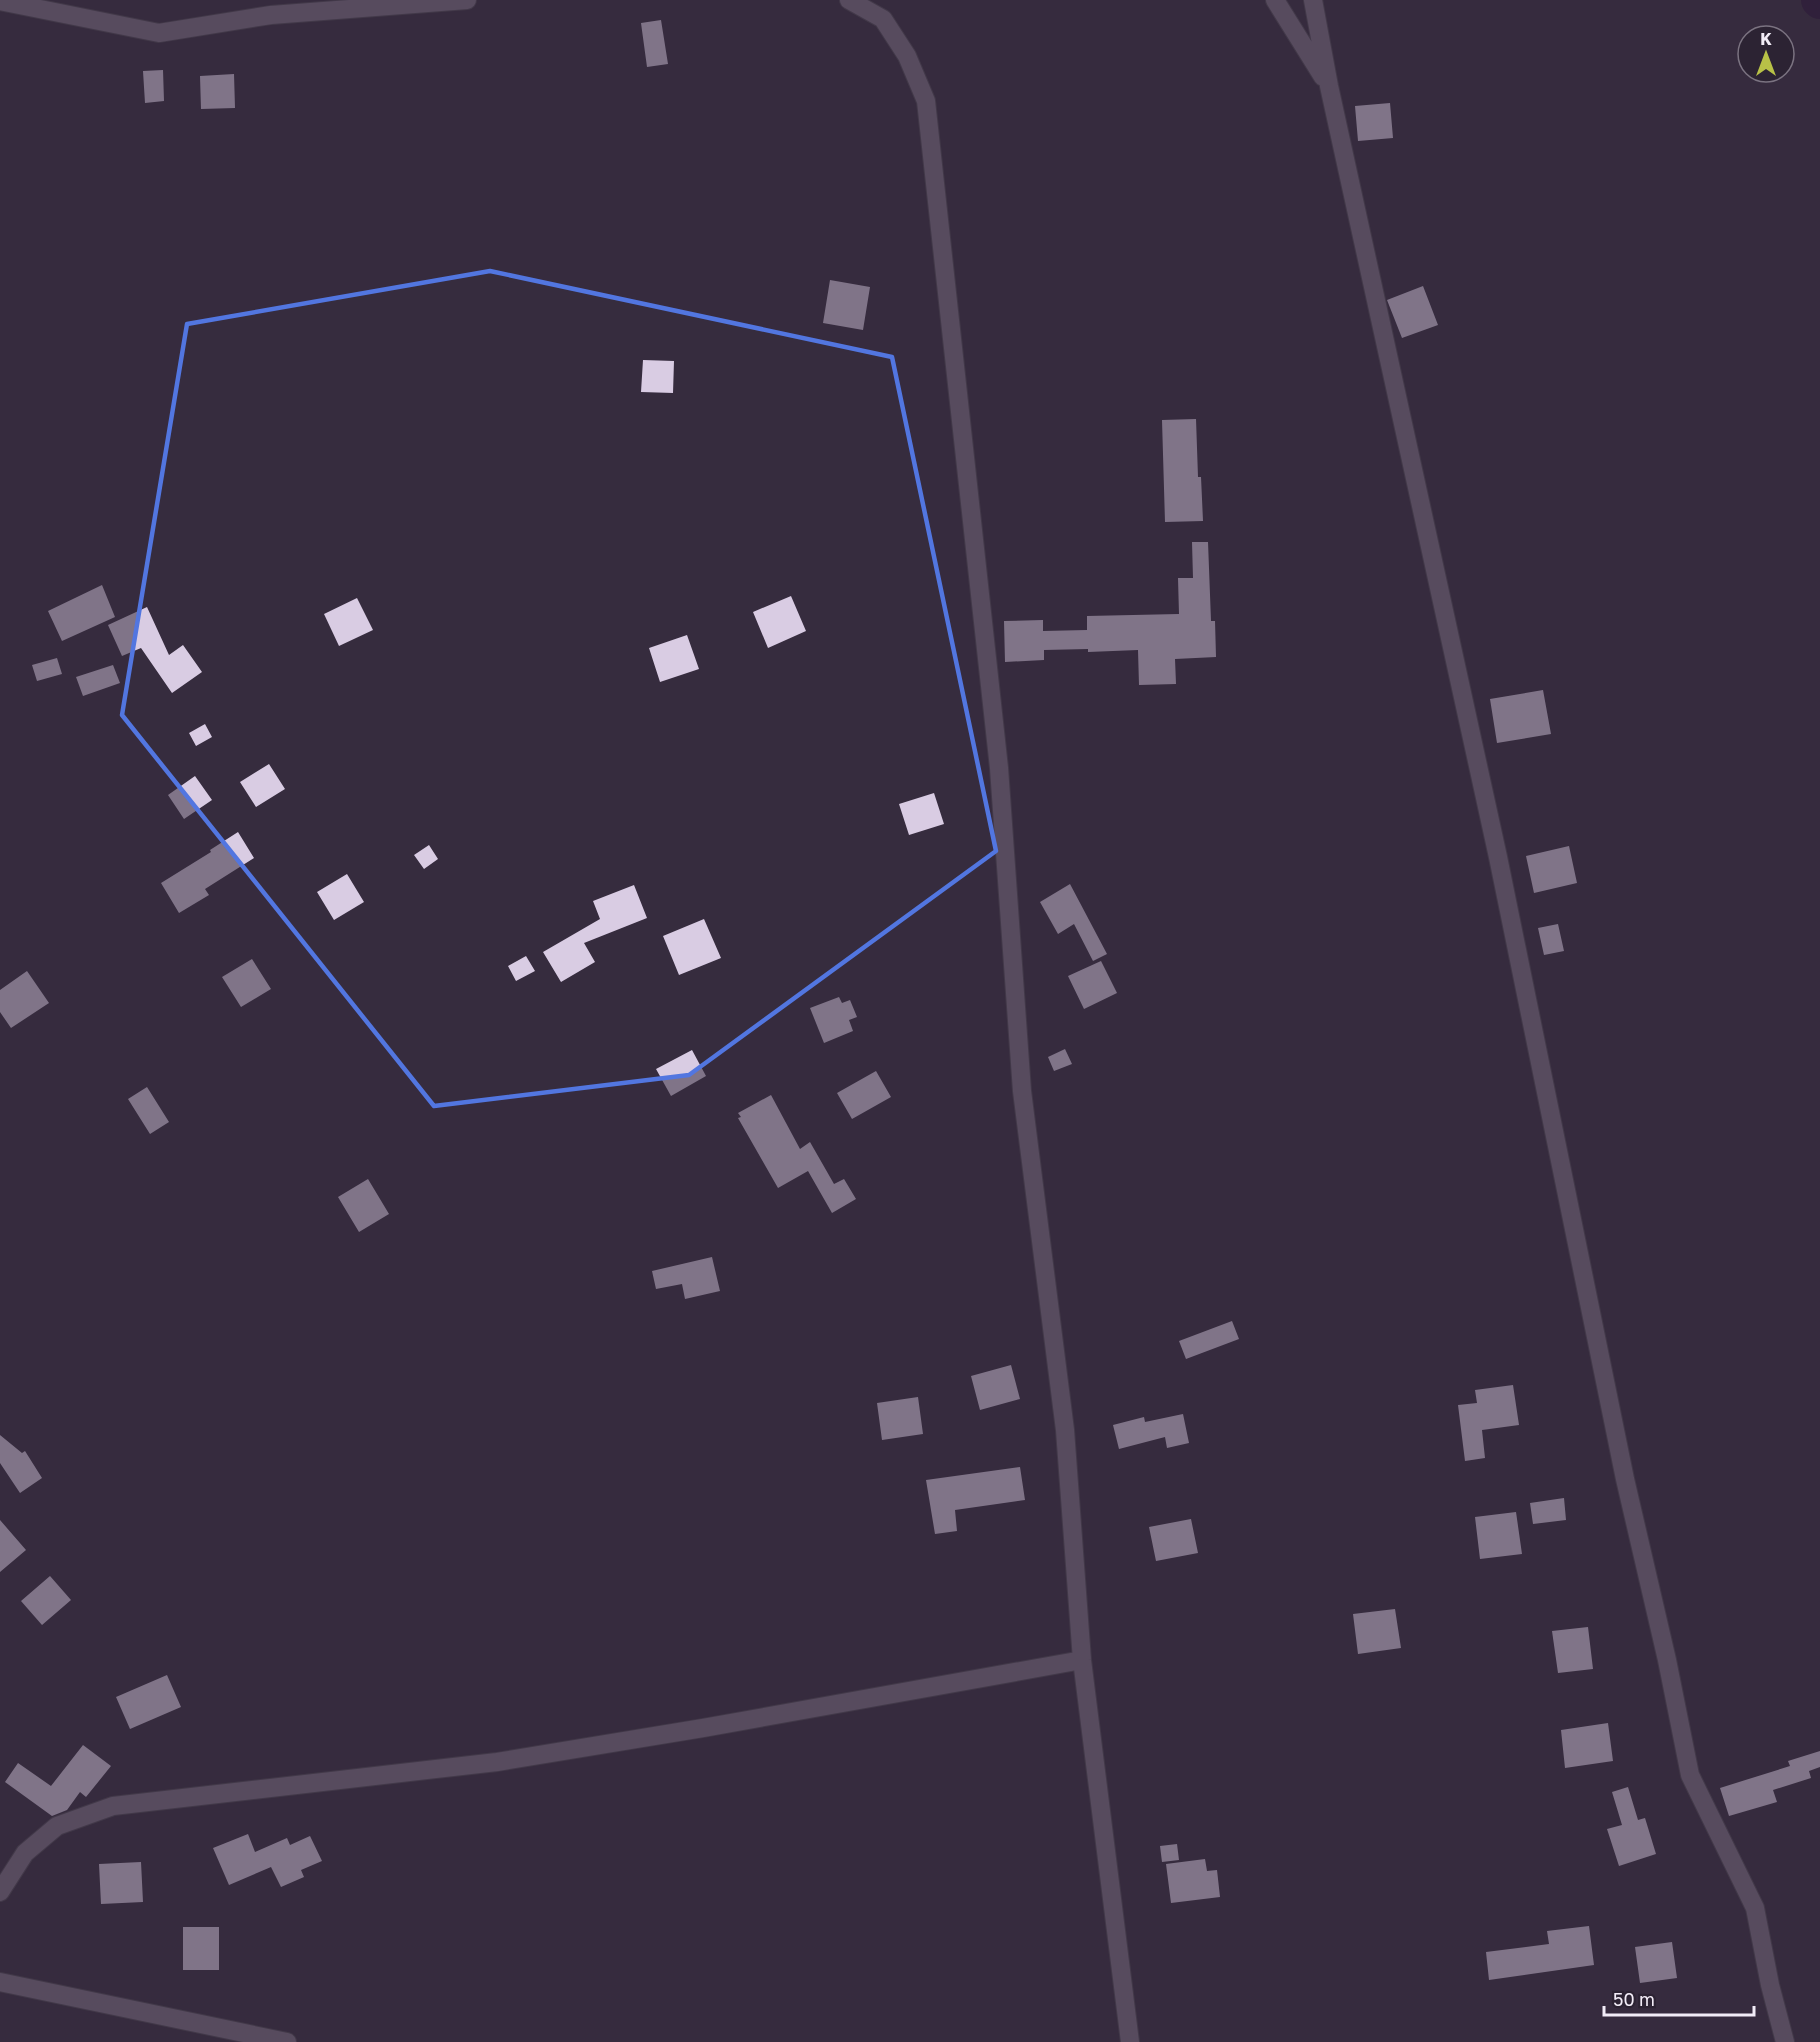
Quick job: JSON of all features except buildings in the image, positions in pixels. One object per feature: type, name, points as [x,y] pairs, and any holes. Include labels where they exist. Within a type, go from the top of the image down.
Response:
[{"type":"street","points":[[1,2],[159,33],[271,15],[467,0]]},
{"type":"street","points":[[849,0],[883,20],[907,56],[926,101],[999,768],[1022,1091],[1065,1430],[1082,1660],[1130,2042]]},
{"type":"street","points":[[1275,0],[1329,86]]},
{"type":"street","points":[[1313,0],[1329,86],[1500,869],[1624,1479],[1690,1775],[1755,1908],[1770,1985],[1785,2042]]},
{"type":"street","points":[[0,1892],[25,1853],[57,1826],[113,1806],[497,1762],[703,1728],[1082,1660]]},
{"type":"street","points":[[0,1982],[287,2042]]},
{"type":"highlighted area","points":[[490,271],[892,357],[996,851],[689,1075],[434,1106],[122,715],[187,324]]}]
